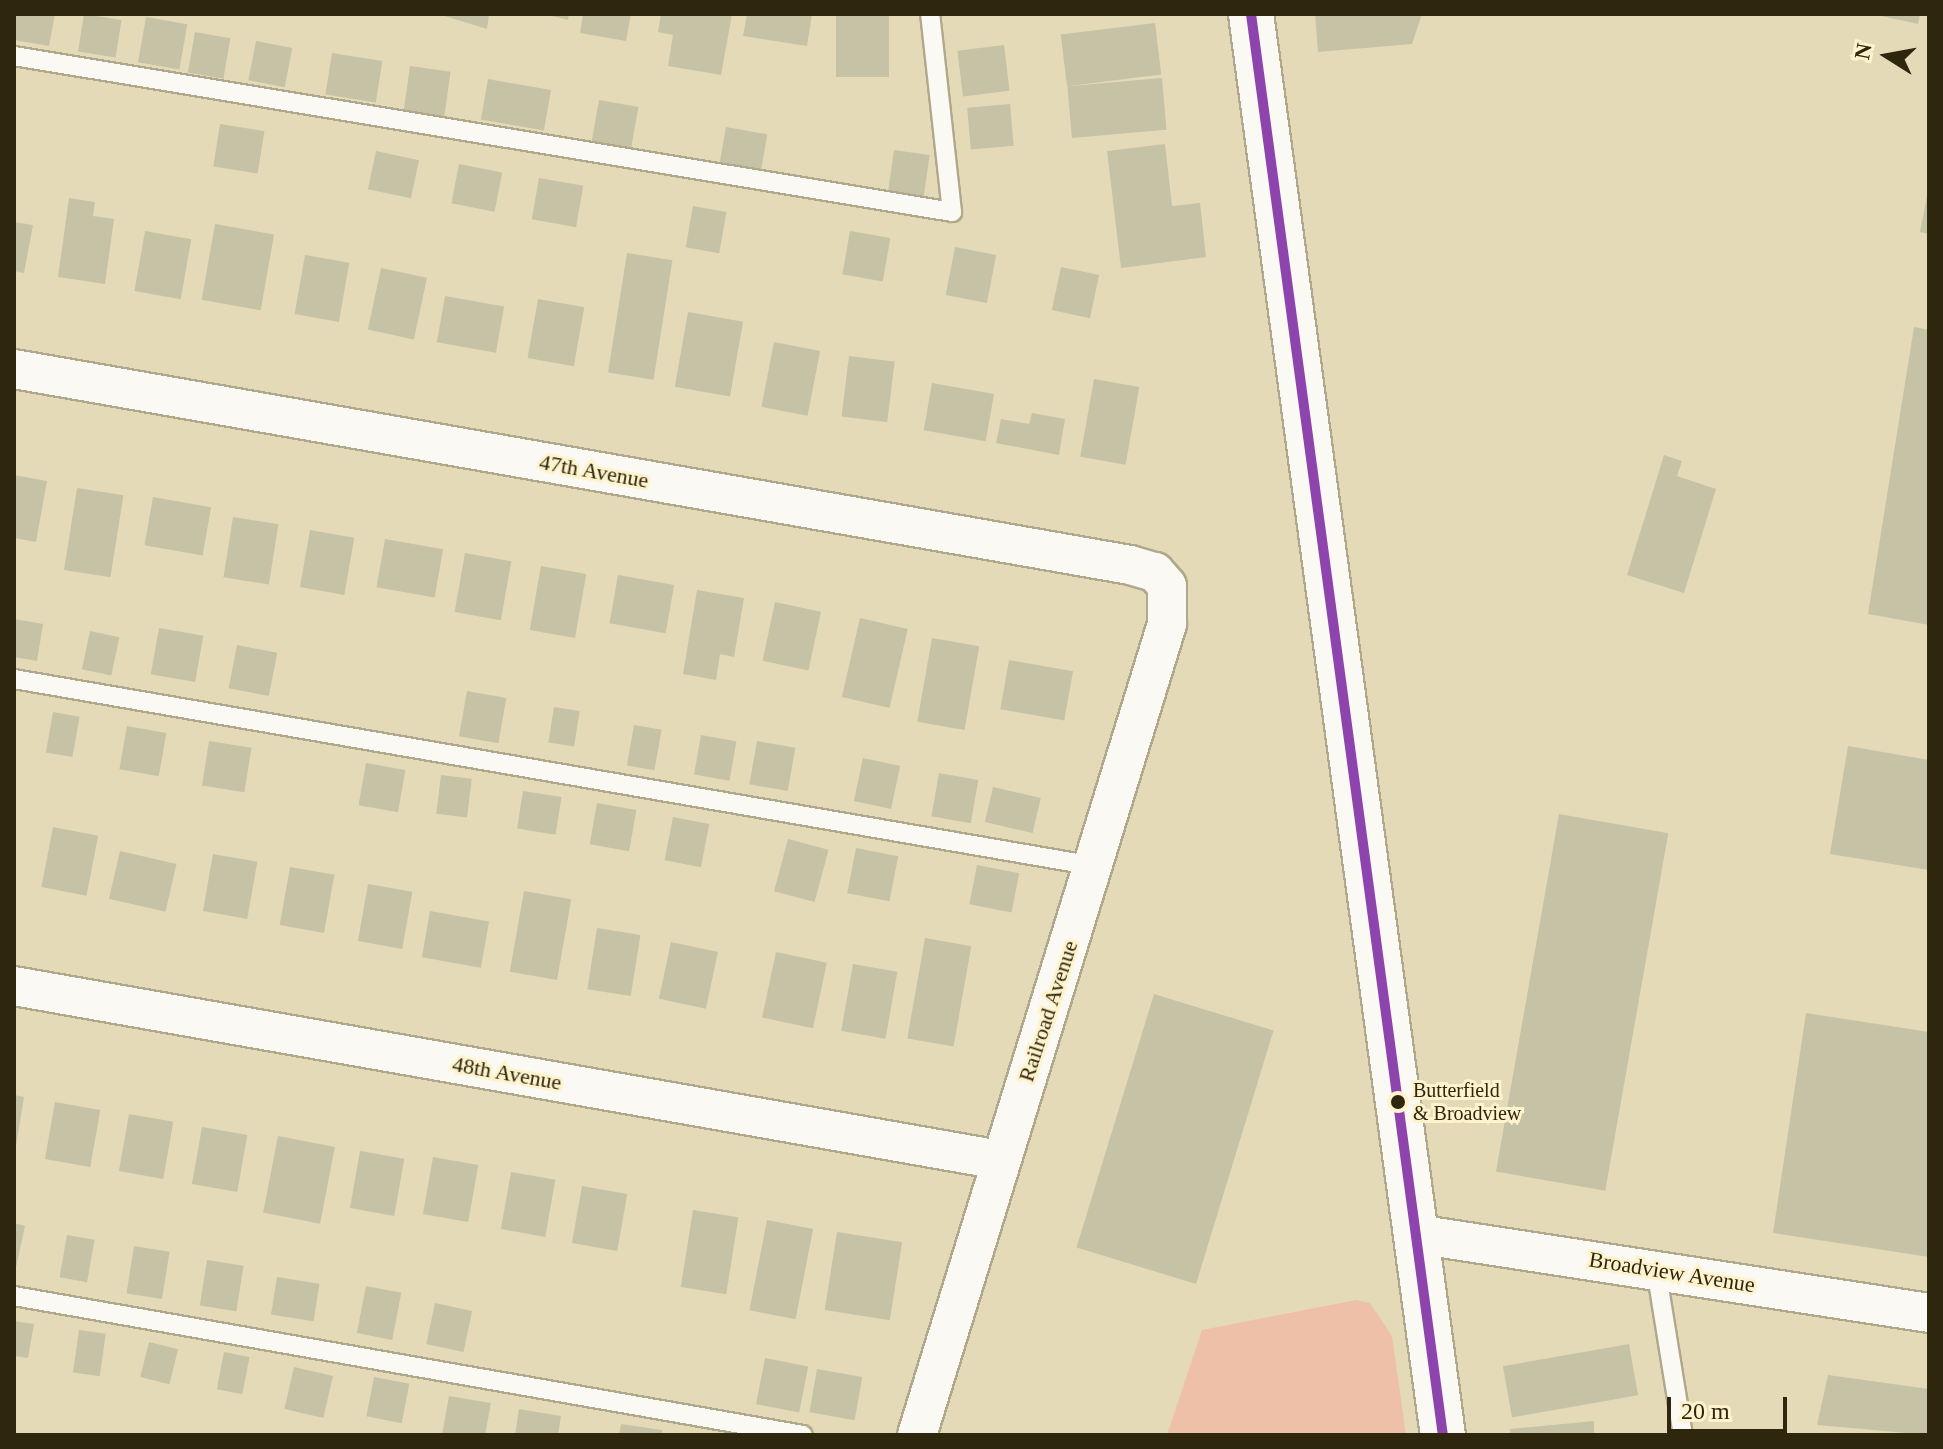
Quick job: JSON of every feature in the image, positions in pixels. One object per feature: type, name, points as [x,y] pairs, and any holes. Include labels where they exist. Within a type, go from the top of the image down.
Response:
[{"type":"main road","points":[[1251,14],[1443,1435]]},
{"type":"street","name":"47th Avenue","points":[[14,369],[1130,565],[1155,572],[1167,586]]},
{"type":"street","name":"Railroad Avenue","points":[[917,1435],[1167,624],[1167,586]]},
{"type":"street","name":"48th Avenue","points":[[14,986],[1000,1160]]},
{"type":"street","name":"Broadview Avenue","points":[[1416,1234],[1929,1313]]},
{"type":"lane","points":[[14,56],[952,212],[930,14]]},
{"type":"lane","points":[[14,679],[1094,866]]},
{"type":"lane","points":[[1656,1269],[1683,1435]]},
{"type":"lane","points":[[14,1296],[803,1435]]},
{"type":"shaded area","points":[[1356,1300],[1370,1303],[1392,1336],[1406,1435],[1167,1435],[1202,1330]]},
{"type":"building","points":[[15,14],[55,14],[49,46],[14,40]]},
{"type":"building","points":[[84,14],[122,20],[116,57],[78,52]]},
{"type":"building","points":[[438,14],[489,14],[487,29]]},
{"type":"building","points":[[544,14],[569,14],[568,20]]},
{"type":"building","points":[[583,14],[631,14],[626,41],[580,33]]},
{"type":"building","points":[[661,14],[732,14],[721,75],[668,66],[673,35],[658,32]]},
{"type":"building","points":[[747,14],[812,14],[807,46],[743,36]]},
{"type":"building","points":[[836,14],[889,14],[889,77],[836,77]]},
{"type":"building","points":[[1315,14],[1422,14],[1412,44],[1318,52]]},
{"type":"building","points":[[1872,14],[1920,14],[1918,24]]},
{"type":"building","points":[[146,17],[187,24],[179,70],[138,62]]},
{"type":"building","points":[[1155,23],[1161,75],[1067,86],[1061,35]]},
{"type":"building","points":[[195,32],[230,38],[223,79],[188,72]]},
{"type":"building","points":[[256,41],[292,48],[285,87],[248,80]]},
{"type":"building","points":[[1004,45],[1010,91],[963,96],[957,51]]},
{"type":"building","points":[[332,53],[382,61],[376,102],[325,94]]},
{"type":"building","points":[[410,66],[451,72],[444,119],[403,114]]},
{"type":"building","points":[[1162,78],[1167,130],[1072,138],[1067,86]]},
{"type":"building","points":[[488,79],[551,90],[544,130],[481,119]]},
{"type":"building","points":[[599,100],[638,107],[631,151],[591,144]]},
{"type":"building","points":[[1010,104],[1014,146],[971,150],[967,108]]},
{"type":"building","points":[[220,124],[264,131],[258,174],[213,166]]},
{"type":"building","points":[[726,127],[767,134],[761,171],[720,163]]},
{"type":"building","points":[[1165,144],[1172,206],[1200,203],[1206,257],[1121,268],[1107,151]]},
{"type":"building","points":[[894,150],[930,155],[924,197],[888,192]]},
{"type":"building","points":[[376,151],[419,160],[411,198],[368,189]]},
{"type":"building","points":[[459,164],[502,172],[495,212],[451,203]]},
{"type":"building","points":[[539,178],[583,186],[576,227],[532,219]]},
{"type":"building","points":[[1929,185],[1929,234],[1920,232]]},
{"type":"building","points":[[69,198],[95,202],[93,216],[114,219],[105,284],[58,277]]},
{"type":"building","points":[[693,206],[726,212],[719,253],[686,247]]},
{"type":"building","points":[[14,222],[33,225],[24,273],[14,271]]},
{"type":"building","points":[[215,224],[274,234],[261,310],[202,300]]},
{"type":"building","points":[[145,231],[191,239],[181,299],[134,291]]},
{"type":"building","points":[[850,231],[890,238],[883,281],[842,274]]},
{"type":"building","points":[[955,247],[996,255],[987,303],[946,295]]},
{"type":"building","points":[[627,253],[672,260],[654,380],[608,373]]},
{"type":"building","points":[[305,255],[349,263],[339,322],[295,314]]},
{"type":"building","points":[[1061,267],[1099,275],[1090,318],[1052,310]]},
{"type":"building","points":[[381,268],[427,278],[414,339],[368,330]]},
{"type":"building","points":[[445,296],[504,306],[496,353],[437,342]]},
{"type":"building","points":[[538,299],[584,307],[574,366],[528,358]]},
{"type":"building","points":[[688,312],[743,322],[730,397],[675,387]]},
{"type":"building","points":[[1914,327],[1929,330],[1929,625],[1868,614]]},
{"type":"building","points":[[774,342],[820,351],[808,416],[761,407]]},
{"type":"building","points":[[849,356],[895,362],[887,422],[842,417]]},
{"type":"building","points":[[1094,379],[1139,387],[1126,465],[1080,457]]},
{"type":"building","points":[[932,383],[994,394],[986,441],[924,430]]},
{"type":"building","points":[[1032,413],[1065,419],[1059,455],[996,443],[1001,419],[1029,424]]},
{"type":"building","points":[[1664,455],[1682,461],[1677,476],[1716,489],[1684,593],[1627,575]]},
{"type":"building","points":[[14,475],[47,481],[36,542],[14,538]]},
{"type":"building","points":[[77,488],[123,495],[110,577],[64,570]]},
{"type":"building","points":[[153,497],[211,507],[203,556],[144,545]]},
{"type":"building","points":[[233,517],[278,524],[269,584],[223,577]]},
{"type":"building","points":[[310,530],[354,538],[344,595],[300,587]]},
{"type":"building","points":[[385,539],[443,549],[435,598],[376,587]]},
{"type":"building","points":[[465,553],[511,561],[501,620],[455,612]]},
{"type":"building","points":[[541,566],[586,574],[575,638],[530,630]]},
{"type":"building","points":[[618,575],[674,585],[666,633],[609,623]]},
{"type":"building","points":[[697,590],[744,598],[734,657],[720,654],[716,680],[683,674]]},
{"type":"building","points":[[775,602],[821,612],[808,670],[763,661]]},
{"type":"building","points":[[860,618],[908,629],[890,708],[842,697]]},
{"type":"building","points":[[14,619],[43,624],[37,661],[14,657]]},
{"type":"building","points":[[159,628],[203,636],[195,682],[151,674]]},
{"type":"building","points":[[90,631],[119,637],[111,675],[82,669]]},
{"type":"building","points":[[932,638],[979,646],[965,730],[917,722]]},
{"type":"building","points":[[237,645],[277,653],[269,696],[229,688]]},
{"type":"building","points":[[1009,660],[1073,671],[1064,721],[1000,709]]},
{"type":"building","points":[[467,691],[506,698],[498,743],[459,736]]},
{"type":"building","points":[[554,707],[580,711],[574,747],[548,743]]},
{"type":"building","points":[[53,712],[80,717],[72,757],[46,752]]},
{"type":"building","points":[[634,725],[662,730],[654,770],[627,765]]},
{"type":"building","points":[[127,726],[166,733],[159,776],[119,769]]},
{"type":"building","points":[[701,735],[736,741],[730,781],[694,774]]},
{"type":"building","points":[[209,741],[251,748],[244,792],[202,785]]},
{"type":"building","points":[[757,741],[795,748],[788,791],[749,784]]},
{"type":"building","points":[[1848,746],[1929,760],[1929,870],[1830,854]]},
{"type":"building","points":[[863,758],[900,766],[891,809],[854,801]]},
{"type":"building","points":[[366,763],[405,770],[398,812],[359,805]]},
{"type":"building","points":[[939,773],[978,780],[971,823],[931,816]]},
{"type":"building","points":[[441,775],[472,779],[467,817],[436,814]]},
{"type":"building","points":[[993,787],[1041,798],[1033,833],[985,822]]},
{"type":"building","points":[[523,791],[562,797],[556,835],[517,829]]},
{"type":"building","points":[[597,803],[636,810],[629,851],[590,844]]},
{"type":"building","points":[[1559,814],[1668,833],[1605,1191],[1496,1171]]},
{"type":"building","points":[[673,817],[709,824],[701,867],[665,860]]},
{"type":"building","points":[[53,827],[98,836],[87,896],[41,887]]},
{"type":"building","points":[[788,839],[829,850],[815,902],[774,891]]},
{"type":"building","points":[[856,848],[898,856],[889,901],[847,893]]},
{"type":"building","points":[[120,851],[177,864],[165,912],[109,899]]},
{"type":"building","points":[[213,854],[257,862],[247,919],[203,911]]},
{"type":"building","points":[[977,865],[1019,873],[1012,912],[969,904]]},
{"type":"building","points":[[290,867],[334,875],[324,933],[280,925]]},
{"type":"building","points":[[368,884],[412,892],[402,949],[358,941]]},
{"type":"building","points":[[524,891],[571,899],[557,980],[510,972]]},
{"type":"building","points":[[430,911],[489,921],[481,968],[422,957]]},
{"type":"building","points":[[597,928],[640,935],[631,996],[587,989]]},
{"type":"building","points":[[925,938],[971,946],[954,1047],[907,1038]]},
{"type":"building","points":[[671,942],[718,952],[706,1009],[659,999]]},
{"type":"building","points":[[776,952],[827,963],[813,1028],[762,1018]]},
{"type":"building","points":[[853,964],[897,972],[886,1039],[841,1031]]},
{"type":"building","points":[[1154,994],[1274,1031],[1196,1284],[1077,1247]]},
{"type":"building","points":[[1806,1013],[1929,1032],[1929,1257],[1773,1233]]},
{"type":"building","points":[[14,1095],[24,1097],[16,1146],[14,1146]]},
{"type":"building","points":[[55,1102],[100,1110],[90,1167],[45,1159]]},
{"type":"building","points":[[129,1114],[173,1122],[163,1179],[119,1171]]},
{"type":"building","points":[[202,1127],[247,1135],[237,1192],[192,1184]]},
{"type":"building","points":[[278,1136],[335,1147],[320,1224],[263,1213]]},
{"type":"building","points":[[360,1151],[404,1159],[394,1216],[350,1208]]},
{"type":"building","points":[[433,1157],[478,1165],[468,1222],[423,1214]]},
{"type":"building","points":[[511,1172],[555,1180],[545,1237],[501,1229]]},
{"type":"building","points":[[582,1186],[627,1194],[617,1251],[572,1243]]},
{"type":"building","points":[[693,1210],[738,1217],[726,1294],[681,1287]]},
{"type":"building","points":[[767,1220],[813,1229],[796,1319],[749,1310]]},
{"type":"building","points":[[14,1223],[25,1226],[15,1272],[14,1272]]},
{"type":"building","points":[[837,1232],[902,1242],[890,1320],[825,1310]]},
{"type":"building","points":[[67,1235],[95,1240],[87,1282],[60,1277]]},
{"type":"building","points":[[134,1246],[170,1252],[162,1299],[126,1293]]},
{"type":"building","points":[[207,1260],[244,1266],[236,1311],[200,1305]]},
{"type":"building","points":[[277,1277],[319,1284],[314,1321],[271,1315]]},
{"type":"building","points":[[366,1286],[401,1293],[392,1340],[357,1333]]},
{"type":"building","points":[[435,1303],[472,1311],[463,1352],[426,1344]]},
{"type":"building","points":[[14,1321],[34,1324],[28,1358],[14,1356]]},
{"type":"building","points":[[79,1330],[106,1334],[100,1376],[73,1373]]},
{"type":"building","points":[[149,1342],[178,1349],[169,1384],[140,1377]]},
{"type":"building","points":[[1629,1344],[1638,1395],[1512,1417],[1503,1366]]},
{"type":"building","points":[[224,1352],[250,1357],[242,1394],[217,1389]]},
{"type":"building","points":[[765,1358],[808,1366],[799,1413],[756,1404]]},
{"type":"building","points":[[294,1367],[333,1376],[323,1418],[284,1409]]},
{"type":"building","points":[[817,1369],[862,1377],[855,1420],[809,1412]]},
{"type":"building","points":[[1828,1375],[1929,1389],[1929,1435],[1817,1425]]},
{"type":"building","points":[[374,1377],[409,1384],[402,1423],[366,1416]]},
{"type":"building","points":[[449,1396],[491,1403],[485,1435],[442,1435]]},
{"type":"building","points":[[519,1409],[561,1416],[558,1435],[515,1435]]},
{"type":"building","points":[[1594,1421],[1594,1435],[1510,1435],[1510,1429]]},
{"type":"building","points":[[621,1424],[662,1430],[662,1435],[619,1435]]},
{"type":"transit line","points":[[1251,14],[1443,1435]]},
{"type":"place","name":"Butterfield & Broadview","points":[[1398,1102]]}]
